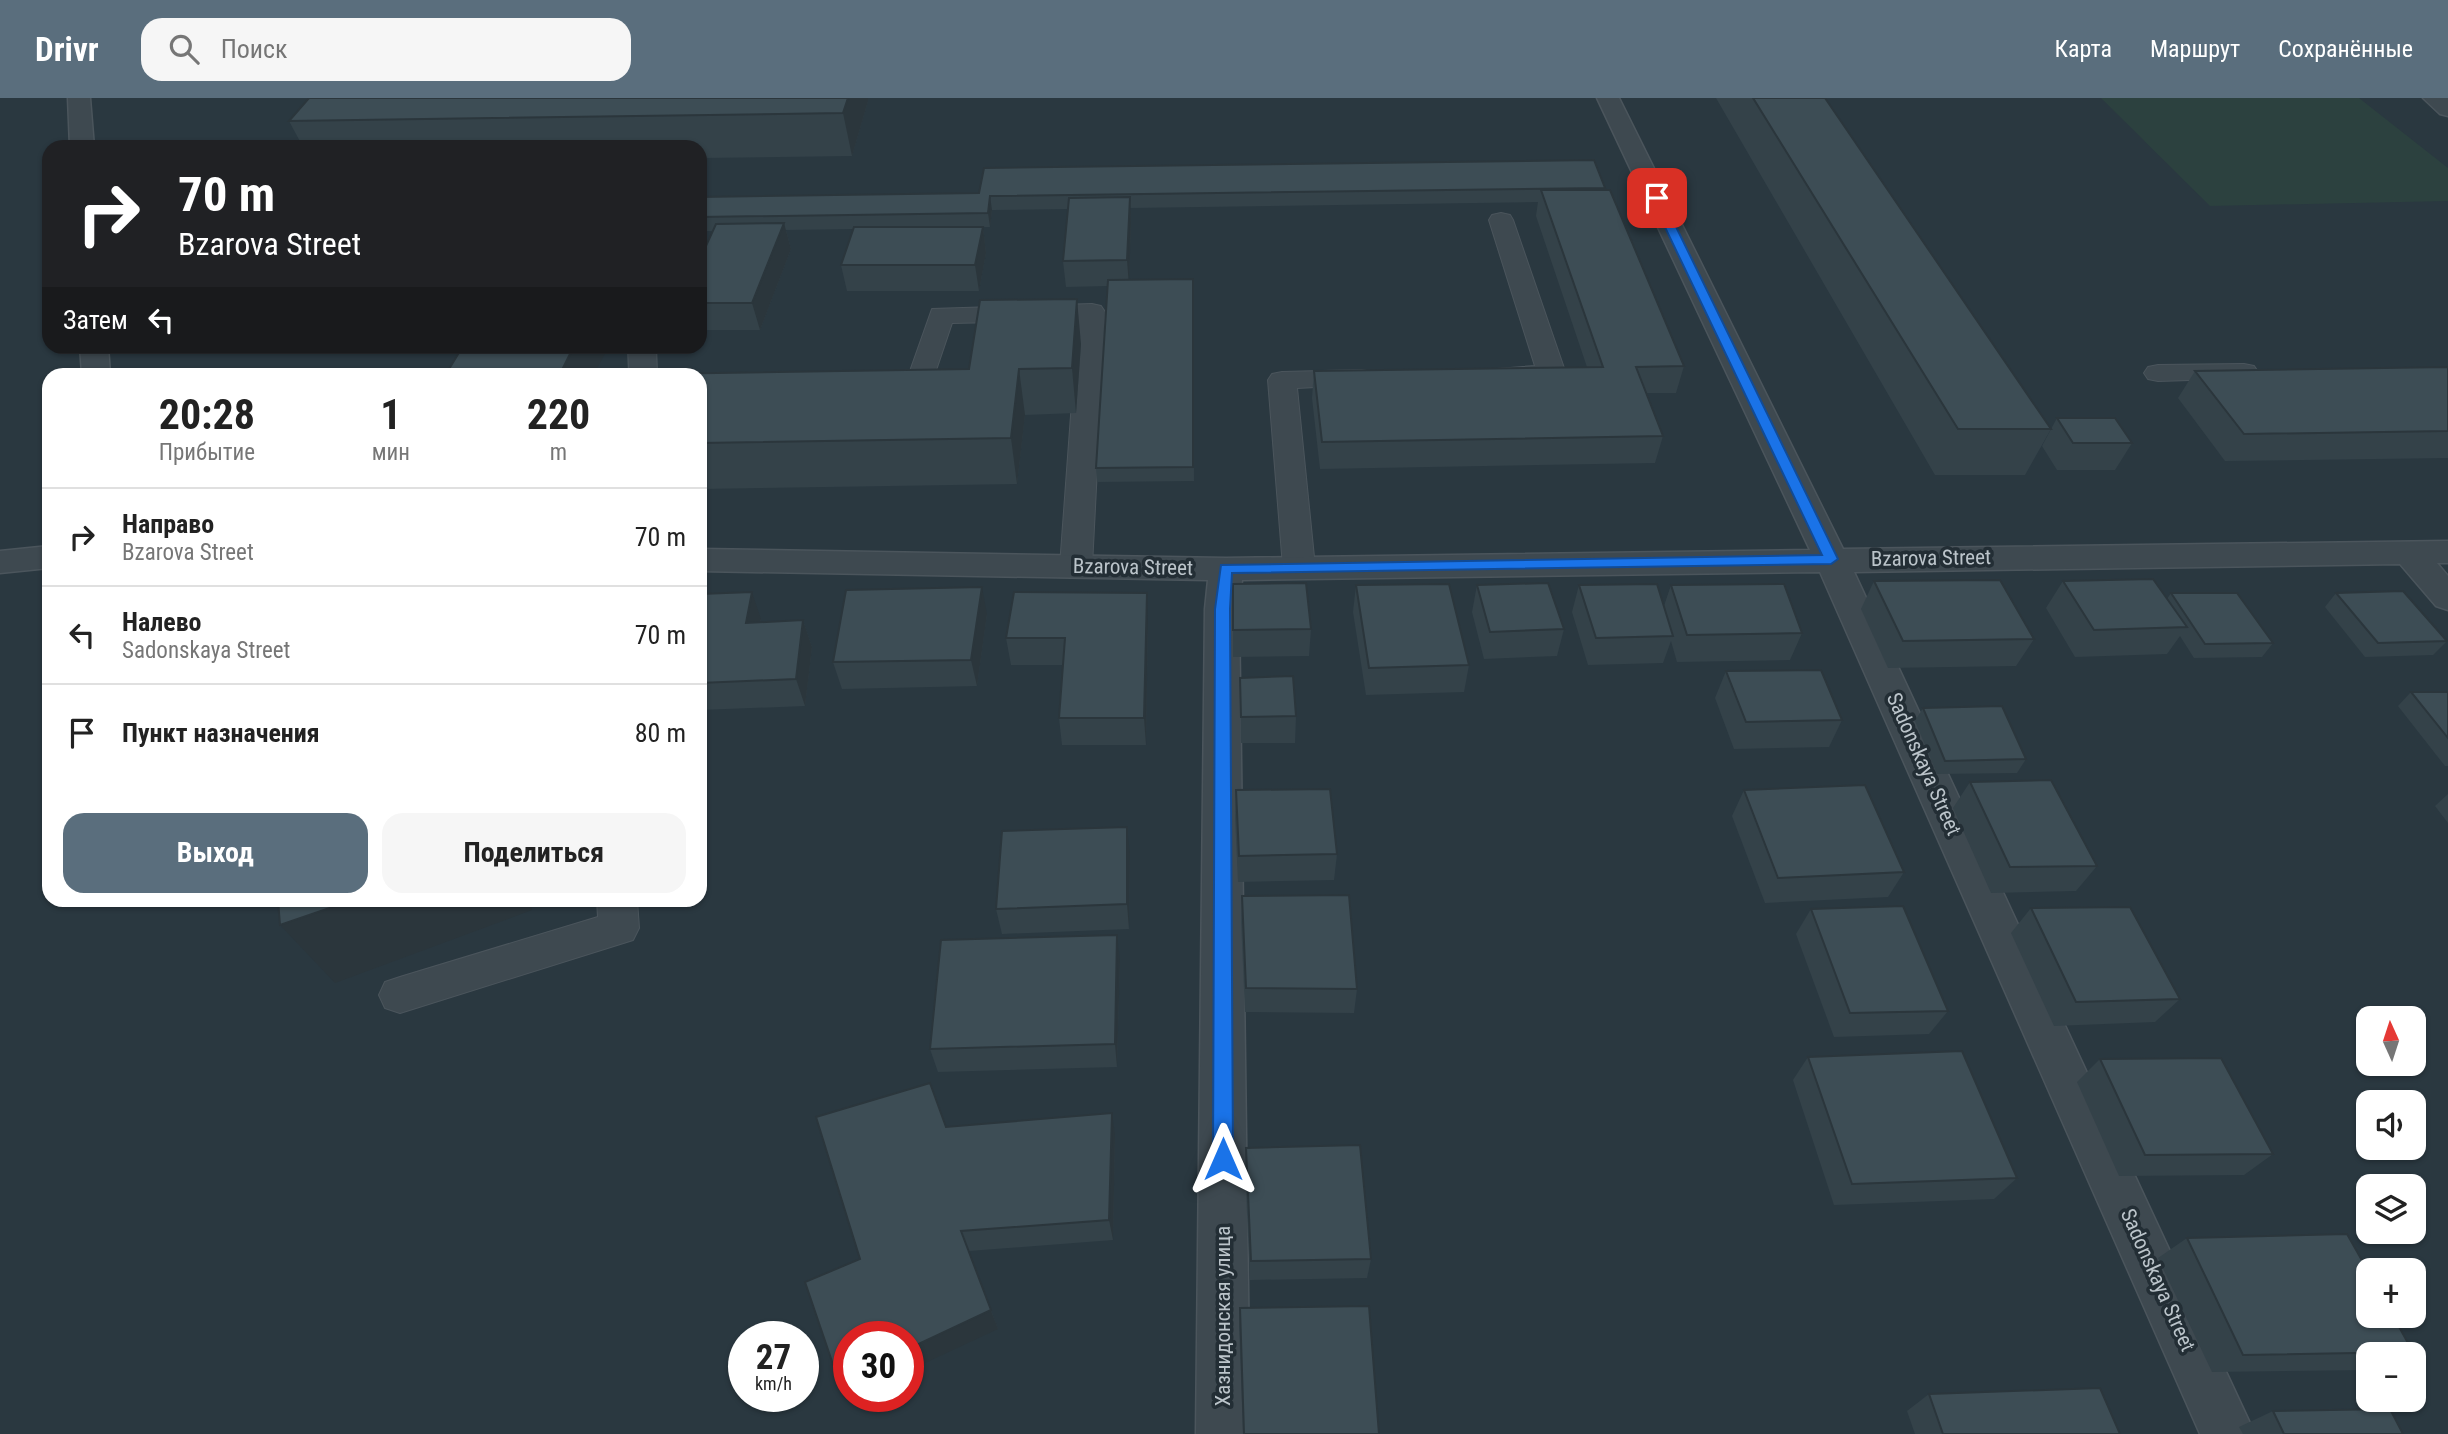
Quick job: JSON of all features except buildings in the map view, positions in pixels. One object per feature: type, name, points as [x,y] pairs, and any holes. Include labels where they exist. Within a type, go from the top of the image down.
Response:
[{"type":"street","points":[[79,98],[82,140]]},
{"type":"street","name":"Sadonskaya Street","points":[[1608,98],[1831,559],[2228,1434]]},
{"type":"street","points":[[2434,98],[2448,109]]},
{"type":"street","points":[[2408,552],[2448,598]]},
{"type":"street","name":"Bzarova Street","points":[[707,560],[1226,569],[2448,552]]},
{"type":"street","points":[[0,562],[42,558]]},
{"type":"street","name":"Хазнидонская улица","points":[[1223,1434],[1222,609],[1226,569]]},
{"type":"lane","points":[[1484,376],[1552,374],[1501,220]]},
{"type":"lane","points":[[851,382],[920,382],[942,315],[1092,312],[1076,566]]},
{"type":"lane","points":[[2158,373],[2269,371]]},
{"type":"lane","points":[[1299,567],[1282,380],[1390,378]]},
{"type":"lane","points":[[400,995],[619,928],[618,907]]},
{"type":"green space","points":[[2101,98],[2359,98],[2448,168],[2448,201],[2210,206]]},
{"type":"route","points":[[1223,1159],[1222,609],[1226,569],[1831,559],[1657,198]]}]
